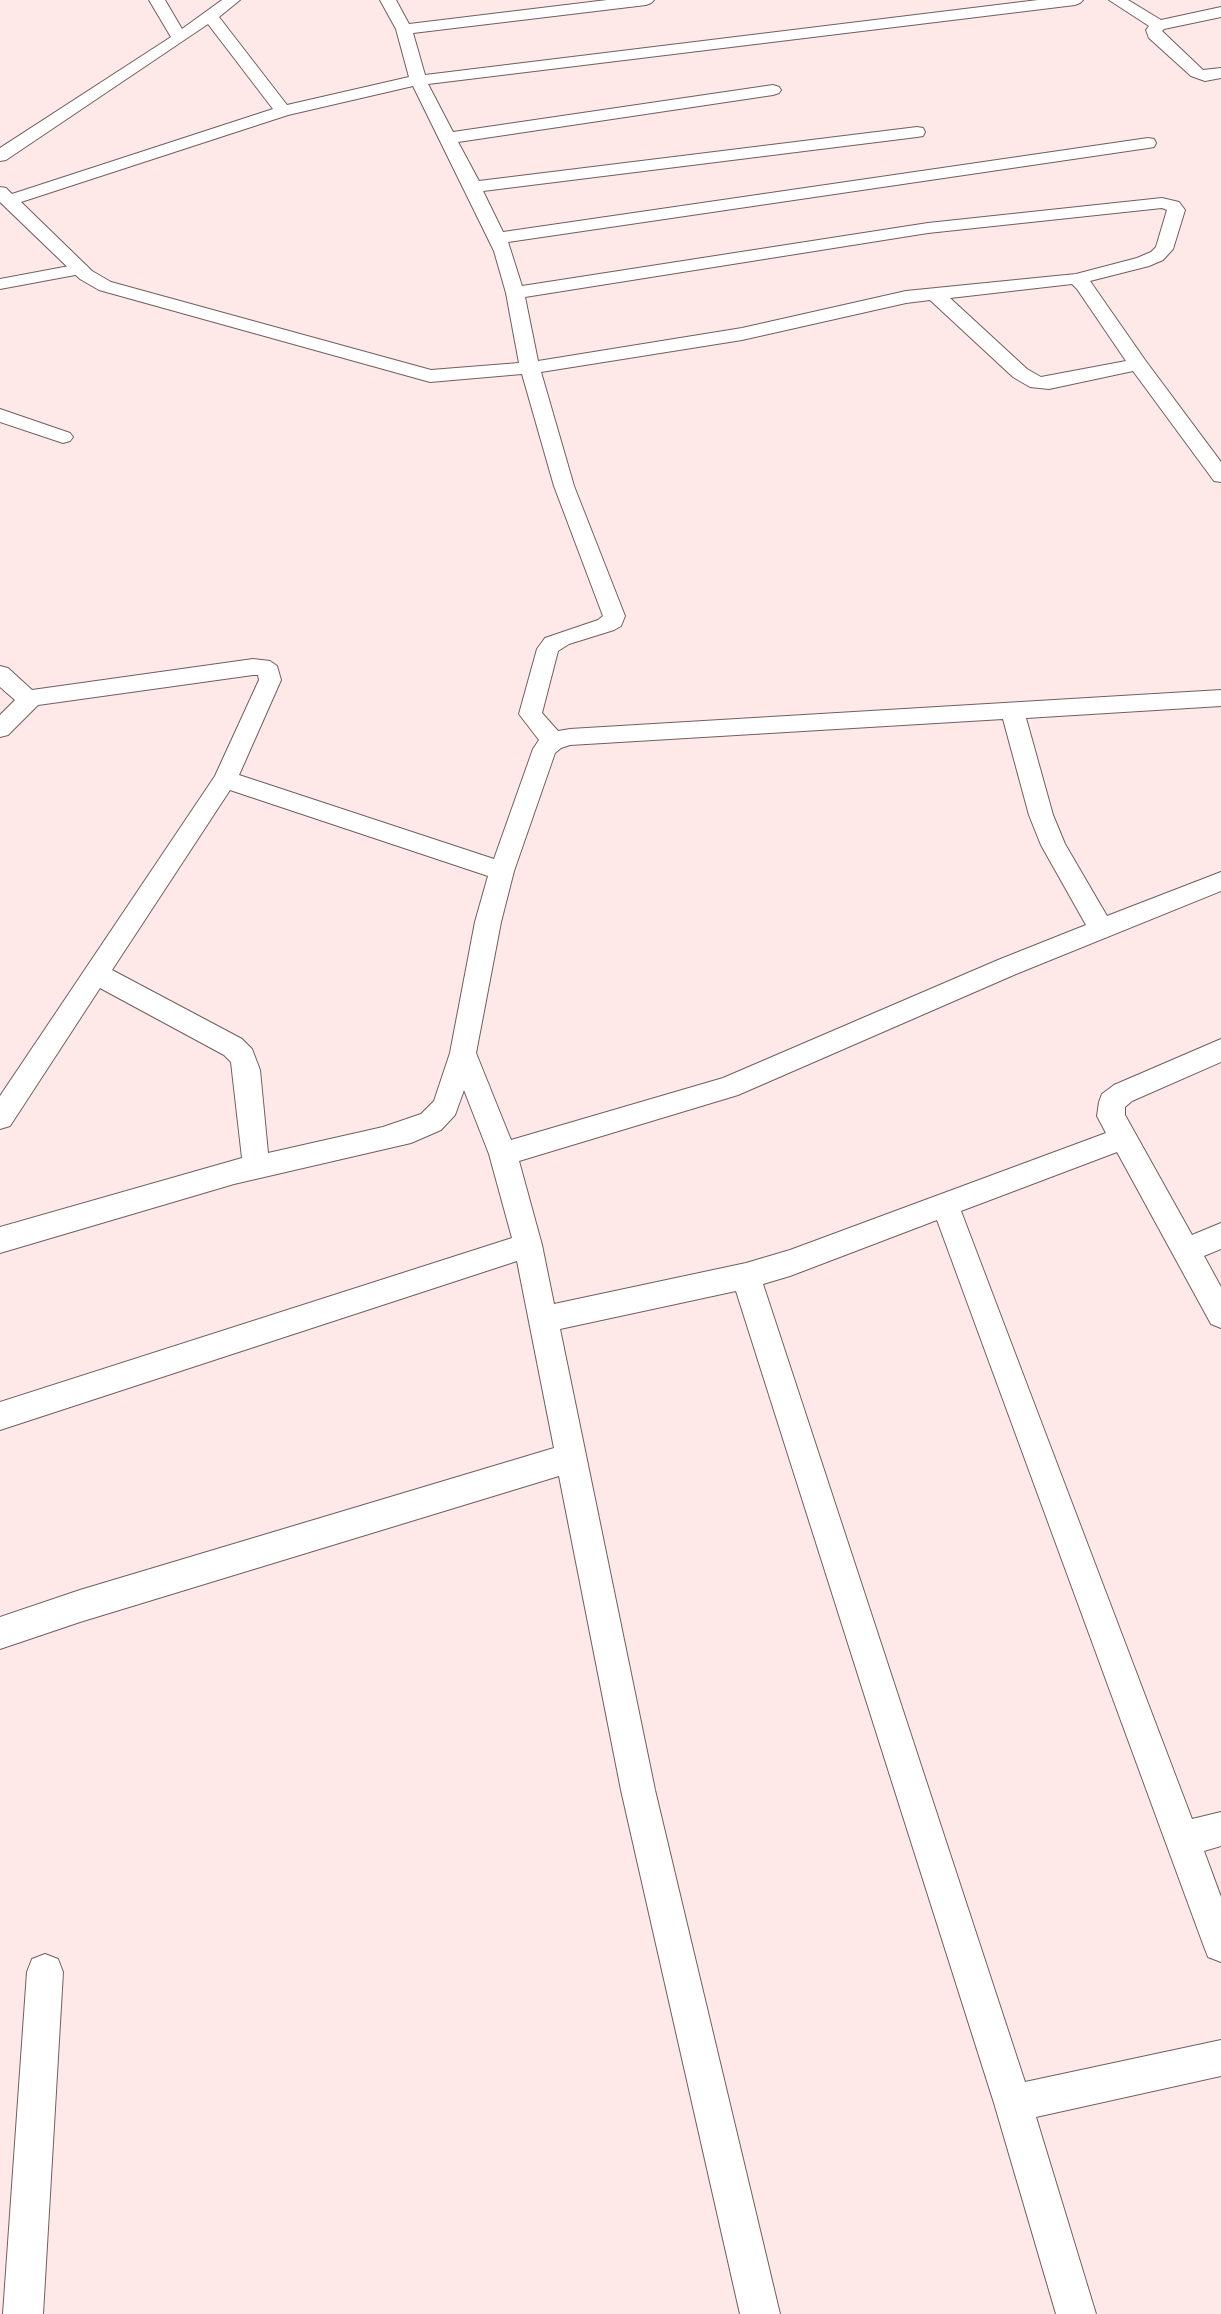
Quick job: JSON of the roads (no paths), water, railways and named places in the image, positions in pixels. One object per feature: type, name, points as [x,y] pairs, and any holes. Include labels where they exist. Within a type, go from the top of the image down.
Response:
[{"type":"street","points":[[158,0],[180,38]]},
{"type":"street","points":[[5,146],[180,38],[232,0]]},
{"type":"street","points":[[388,0],[404,29],[418,80],[473,187],[503,251],[515,293],[530,368],[568,497],[614,616],[613,621],[606,625],[561,639],[553,643],[548,649],[530,714],[554,741]]},
{"type":"street","points":[[404,29],[646,0]]},
{"type":"street","points":[[515,293],[928,228],[1162,203],[1173,206],[1176,210],[1164,249],[1157,256],[1143,262],[1076,279],[1065,278],[894,300],[742,334],[530,368],[438,375],[418,373],[105,286],[94,281],[80,269],[5,196],[283,111],[418,80],[1076,0]]},
{"type":"street","points":[[1117,0],[1159,25]]},
{"type":"street","points":[[1221,12],[1159,25],[1154,30],[1155,35],[1197,73],[1205,76],[1221,73]]},
{"type":"street","points":[[210,16],[283,111]]},
{"type":"street","points":[[448,138],[773,90]]},
{"type":"street","points":[[473,187],[917,132]]},
{"type":"street","points":[[497,238],[1148,143]]},
{"type":"street","points":[[0,284],[80,269]]},
{"type":"street","points":[[1076,279],[1084,285],[1138,364],[1221,476]]},
{"type":"street","points":[[935,294],[1020,373],[1037,383],[1048,384],[1138,364]]},
{"type":"street","points":[[0,415],[63,437]]},
{"type":"street","points":[[0,674],[23,694],[31,698],[262,667],[269,672],[270,680],[225,779],[0,1118]]},
{"type":"street","points":[[0,729],[31,698]]},
{"type":"street","points":[[0,1240],[256,1166],[383,1139],[411,1131],[431,1122],[445,1107],[463,1053],[488,922],[502,870],[545,750],[554,741],[570,737],[1221,698]]},
{"type":"street","points":[[1012,710],[1041,815],[1053,845],[1101,929]]},
{"type":"street","points":[[225,779],[502,870]]},
{"type":"street","points":[[503,1154],[729,1087],[1007,967],[1221,881]]},
{"type":"street","points":[[97,974],[233,1047],[243,1057],[247,1070],[256,1166]]},
{"type":"street","points":[[1221,1050],[1123,1093],[1112,1102],[1111,1116],[1221,1315]]},
{"type":"street","points":[[463,1053],[503,1154],[528,1245],[545,1319],[638,1790],[760,2314]]},
{"type":"street","points":[[545,1319],[746,1276],[790,1263],[1122,1138]]},
{"type":"street","points":[[945,1205],[1221,1944]]},
{"type":"street","points":[[1184,1251],[1221,1236]]},
{"type":"street","points":[[0,1416],[528,1245]]},
{"type":"street","points":[[746,1276],[1013,2103],[1076,2314]]},
{"type":"street","points":[[0,1634],[80,1606],[572,1458]]},
{"type":"street","points":[[1182,1839],[1221,1829]]},
{"type":"street","points":[[23,2314],[45,1972]]},
{"type":"street","points":[[1013,2103],[1221,2058]]}]
